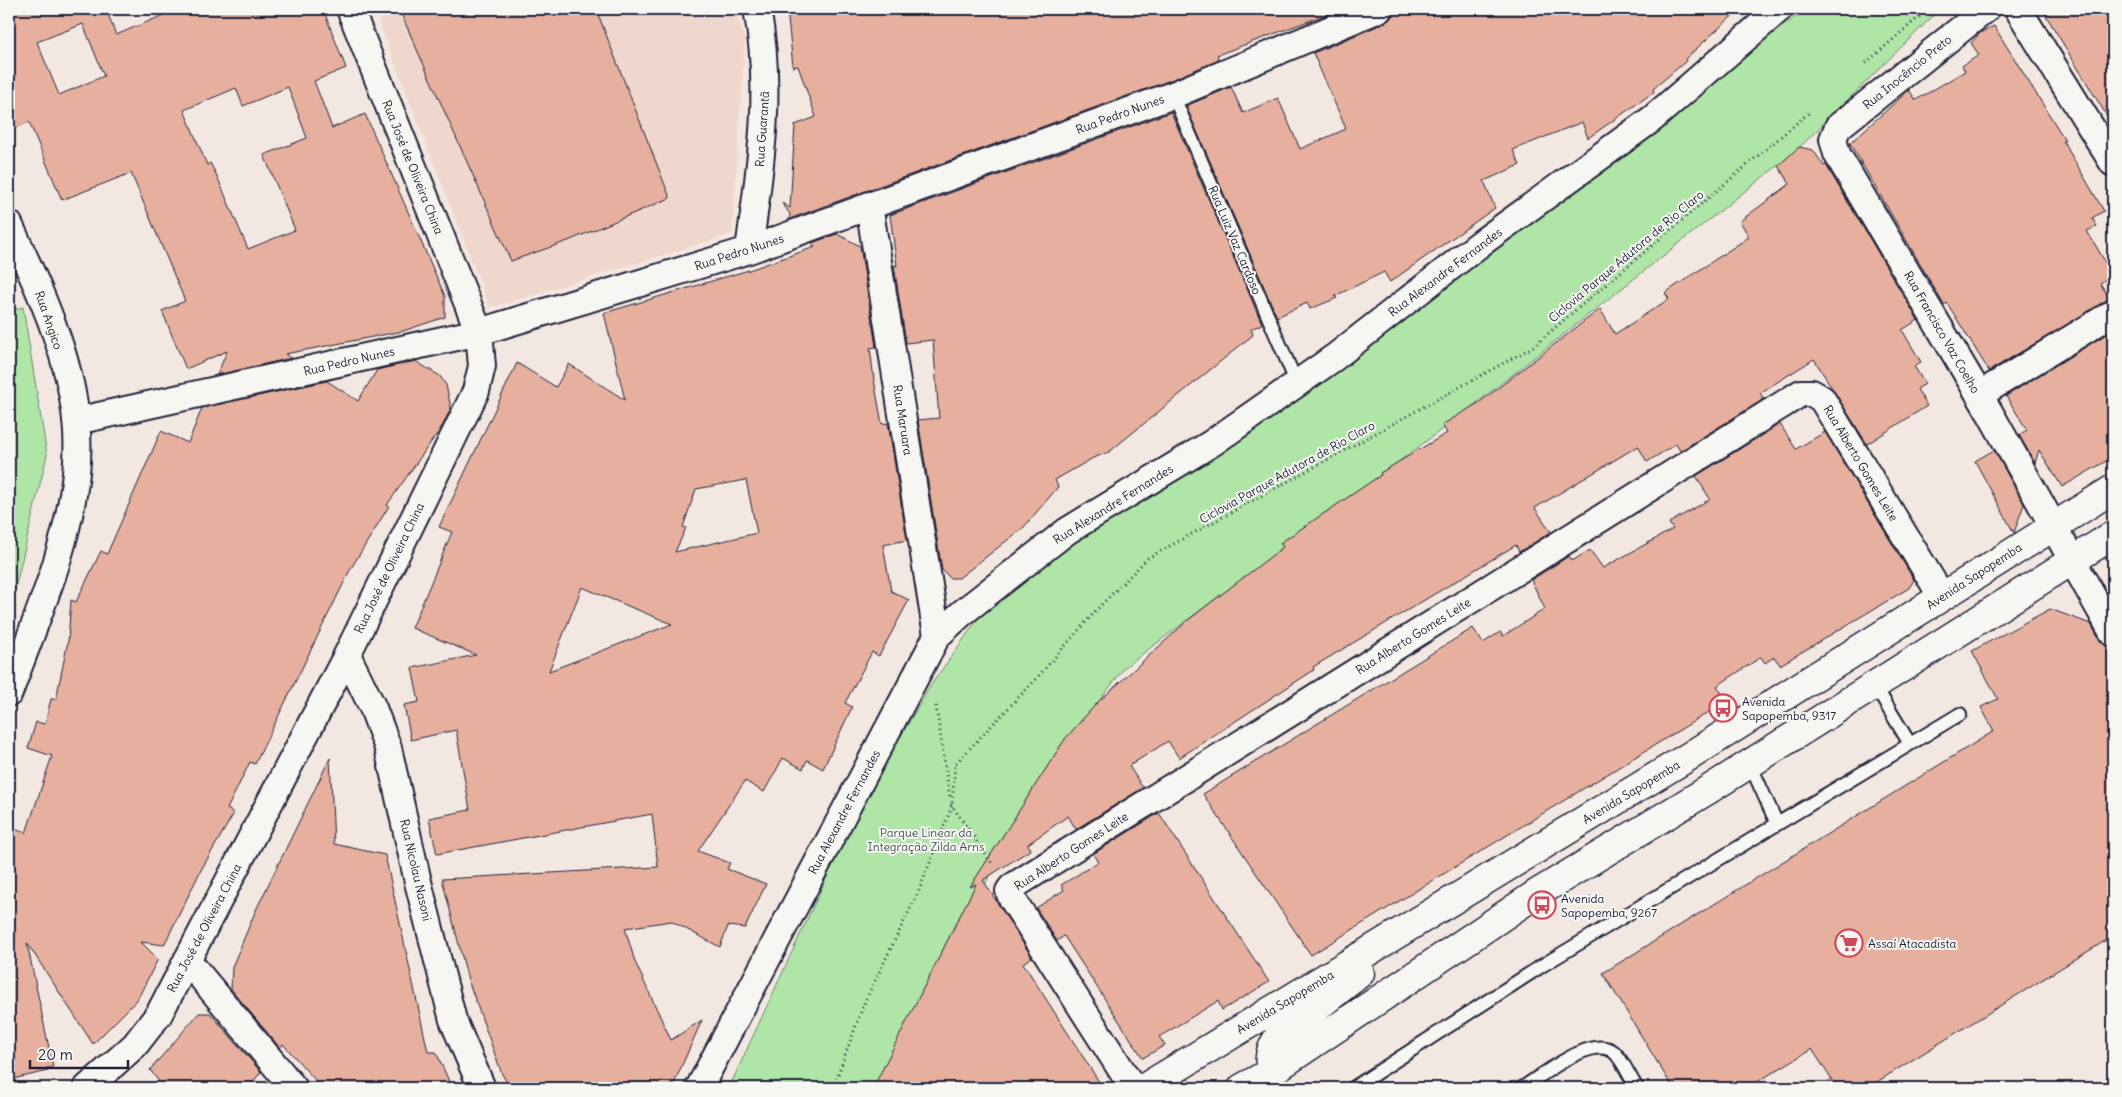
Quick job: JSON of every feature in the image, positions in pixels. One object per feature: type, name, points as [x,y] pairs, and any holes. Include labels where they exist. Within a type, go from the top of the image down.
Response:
[{"type":"main road","name":"Avenida Sapopemba","points":[[1144,1088],[1688,758],[2053,525],[2113,489]]},
{"type":"main road","points":[[1242,1088],[1276,1080],[1536,894],[1750,764],[2113,535]]},
{"type":"main road","points":[[1276,1080],[1268,1061],[1270,1051],[1277,1039],[1375,961],[1428,915]]},
{"type":"street","name":"Rua José de Oliveira China","points":[[87,1088],[134,1045],[159,1014],[346,655],[476,391],[482,366],[479,332],[350,9]]},
{"type":"street","name":"Rua Guarantã","points":[[749,250],[765,125],[765,64],[757,9]]},
{"type":"street","name":"Rua Pedro Nunes","points":[[76,422],[479,332],[749,250],[869,204],[1173,95],[1379,9]]},
{"type":"street","name":"Rua Alexandre Fernandes","points":[[700,1088],[937,636],[962,613],[1067,531],[1212,443],[1297,384],[1481,243],[1682,95],[1778,9]]},
{"type":"street","name":"Rua Inocêncio Preto","points":[[1833,139],[1838,127],[1986,9]]},
{"type":"street","points":[[2018,9],[2113,163]]},
{"type":"street","name":"Rua Francisco Vaz Coelho","points":[[1833,139],[1837,154],[1979,395],[2113,633]]},
{"type":"street","name":"Rua Maruara","points":[[869,204],[937,636]]},
{"type":"street","name":"Rua Angico","points":[[9,224],[44,300],[67,374],[76,422],[76,472],[56,567],[9,692]]},
{"type":"street","points":[[1979,395],[2113,313]]},
{"type":"street","name":"Rua Alberto Gomes Leite","points":[[1133,1088],[1011,897],[1009,891],[1012,887],[1801,393],[1812,393],[1822,399],[1942,596]]},
{"type":"street","name":"Rua Nicolau Nasoni","points":[[346,655],[373,708],[388,748],[418,882],[453,1020],[482,1088]]},
{"type":"street","points":[[187,960],[294,1088]]},
{"type":"lane","name":"Rua Luiz Vaz Cardoso","points":[[1173,95],[1297,384]]},
{"type":"lane","points":[[1875,686],[1910,744]]},
{"type":"lane","points":[[1353,1088],[1543,965],[1960,714]]},
{"type":"lane","points":[[1750,764],[1777,824]]},
{"type":"lane","points":[[1522,1088],[1586,1049],[1602,1046],[1614,1053],[1636,1088]]},
{"type":"path","points":[[1862,67],[1928,9]]},
{"type":"path","name":"Ciclovia Parque Adutora de Rio Claro","points":[[833,1088],[864,1001],[918,893],[952,806],[955,764],[1035,680],[1101,605],[1148,558],[1531,348],[1818,106]]},
{"type":"path","points":[[935,700],[952,806],[1009,891]]},
{"type":"shaded area","points":[[374,9],[735,9],[745,40],[732,234],[490,308]]},
{"type":"green space","name":"Parque Linear da Integração Zilda Arns","points":[[1806,9],[1940,9],[1795,152],[1465,412],[1125,667],[1070,739],[994,867],[878,1088],[729,1088],[861,803],[931,685],[982,613],[1043,561],[1577,179]]},
{"type":"green space","points":[[23,307],[47,455],[9,614],[9,311]]},
{"type":"building","points":[[9,9],[117,9],[108,14],[116,35],[178,9],[323,9],[346,68],[314,81],[332,128],[365,114],[445,296],[445,317],[403,331],[285,354],[291,358],[217,375],[227,351],[186,369],[162,311],[185,301],[131,173],[62,200],[29,122],[9,131]],"holes":[[[83,24],[104,76],[59,95],[37,42]],[[288,87],[307,138],[264,155],[295,230],[248,249],[216,174],[210,163],[207,165],[184,110],[236,88],[243,106]]]},
{"type":"building","points":[[399,9],[596,9],[670,198],[568,241],[511,261]]},
{"type":"building","points":[[787,9],[1341,9],[1217,55],[1219,60],[1168,81],[789,219],[790,214],[782,203],[790,208],[795,125],[816,117],[798,66],[793,67]]},
{"type":"building","points":[[1394,9],[1740,9],[1685,59],[1686,61],[1653,89],[1654,92],[1588,138],[1582,122],[1513,150],[1520,165],[1484,181],[1495,208],[1390,282],[1384,272],[1335,296],[1337,298],[1310,309],[1307,303],[1277,317],[1186,106],[1231,87],[1243,113],[1278,98],[1300,149],[1346,129],[1313,53],[1385,23],[1391,18]]},
{"type":"building","points":[[2042,9],[2113,9],[2113,126]]},
{"type":"building","points":[[1994,26],[2065,140],[2063,141],[2104,211],[2092,218],[2097,226],[2087,231],[2113,275],[2100,283],[2110,299],[1989,371],[1947,303],[1944,305],[1850,143],[1909,90],[1916,100],[1965,71],[1962,66],[1979,55],[1971,43],[1980,33]]},
{"type":"building","points":[[1171,112],[1262,324],[1251,329],[1253,335],[1109,452],[1093,458],[1055,480],[1058,487],[1023,528],[959,578],[950,578],[942,570],[918,420],[939,418],[933,340],[906,343],[894,265],[897,266],[890,215]]},
{"type":"building","points":[[1799,147],[1813,150],[1824,166],[1826,165],[1918,320],[1902,330],[1921,362],[1914,366],[1925,384],[1917,389],[1927,406],[1867,444],[1814,359],[1760,393],[1764,399],[1680,451],[1676,444],[1647,462],[1638,446],[1535,508],[1551,532],[1519,552],[1516,545],[1313,667],[1314,670],[1179,758],[1168,741],[1129,766],[1143,788],[1076,829],[1068,816],[1028,844],[1030,850],[983,880],[1032,957],[1023,963],[1103,1088],[873,1088],[976,884],[970,887],[1065,739],[1097,703],[1187,621],[1283,547],[1280,543],[1381,475],[1380,473],[1447,433],[1442,425],[1480,402],[1600,309],[1615,334],[1669,299],[1665,293],[1749,237],[1740,221],[1790,184],[1778,166]]},
{"type":"building","points":[[837,234],[860,246],[876,347],[870,348],[874,380],[882,424],[888,423],[907,540],[883,545],[891,591],[909,600],[879,656],[872,652],[845,703],[852,707],[823,769],[807,760],[803,769],[783,758],[764,792],[745,781],[698,851],[730,863],[727,869],[766,884],[745,928],[728,926],[720,947],[671,921],[625,928],[635,962],[671,1040],[702,1020],[672,1088],[510,1088],[502,1074],[468,980],[442,879],[658,867],[652,814],[437,854],[429,818],[470,810],[456,730],[411,740],[404,705],[419,702],[412,668],[476,655],[412,628],[452,532],[439,527],[517,363],[556,387],[569,364],[625,400],[604,313],[749,270],[815,247],[812,243]],"holes":[[[746,480],[757,533],[675,552],[686,528],[683,527],[696,489]],[[582,587],[606,597],[672,624],[549,671]]]},
{"type":"building","points":[[2113,330],[2113,457],[2062,487],[2039,450],[2035,463],[2019,435],[2027,430],[2006,396]]},
{"type":"building","points":[[415,361],[440,376],[446,385],[451,408],[443,425],[387,505],[389,506],[350,570],[255,764],[250,762],[227,809],[234,813],[201,870],[164,945],[141,942],[158,959],[137,1000],[93,1044],[27,943],[53,1067],[47,1068],[48,1071],[13,1079],[9,1065],[9,827],[26,833],[52,756],[28,748],[36,722],[45,724],[51,699],[56,699],[68,641],[71,600],[76,602],[101,551],[107,554],[161,431],[188,443],[202,408],[327,381],[358,401],[377,370]]},
{"type":"building","points":[[1780,424],[1796,449],[1825,432],[1914,580],[1909,588],[1780,665],[1774,657],[1765,663],[1761,657],[1717,686],[1727,701],[1311,955],[1203,794],[1473,628],[1483,643],[1500,632],[1503,636],[1545,609],[1531,580],[1569,556],[1572,561],[1590,550],[1603,568],[1673,529],[1669,523],[1710,499],[1696,476]]},
{"type":"building","points":[[1994,450],[2024,504],[2014,533],[1975,461]]},
{"type":"building","points":[[2050,609],[2091,624],[2100,641],[2106,646],[2113,648],[2113,936],[1867,1088],[1837,1088],[1812,1049],[1747,1088],[1673,1088],[1603,973],[1994,731],[1981,707],[1998,699],[1972,651]]},
{"type":"building","points":[[330,758],[334,844],[385,855],[428,1052],[436,1052],[452,1088],[322,1088],[283,1044],[280,1048],[231,989],[232,967],[256,910]]},
{"type":"building","points":[[1159,813],[1269,982],[1222,1010],[1218,1001],[1159,1037],[1165,1045],[1143,1058],[1064,936],[1057,941],[1036,908],[1064,890],[1061,885],[1098,862],[1093,854]]},
{"type":"building","points":[[199,1013],[210,1013],[261,1072],[248,1088],[164,1088],[150,1070]]},
{"type":"place","name":"Avenida Sapopemba, 9317","points":[[1723,708]]},
{"type":"place","name":"Avenida Sapopemba, 9267","points":[[1542,905]]},
{"type":"place","name":"Assaí Atacadista","points":[[1849,943]]}]
